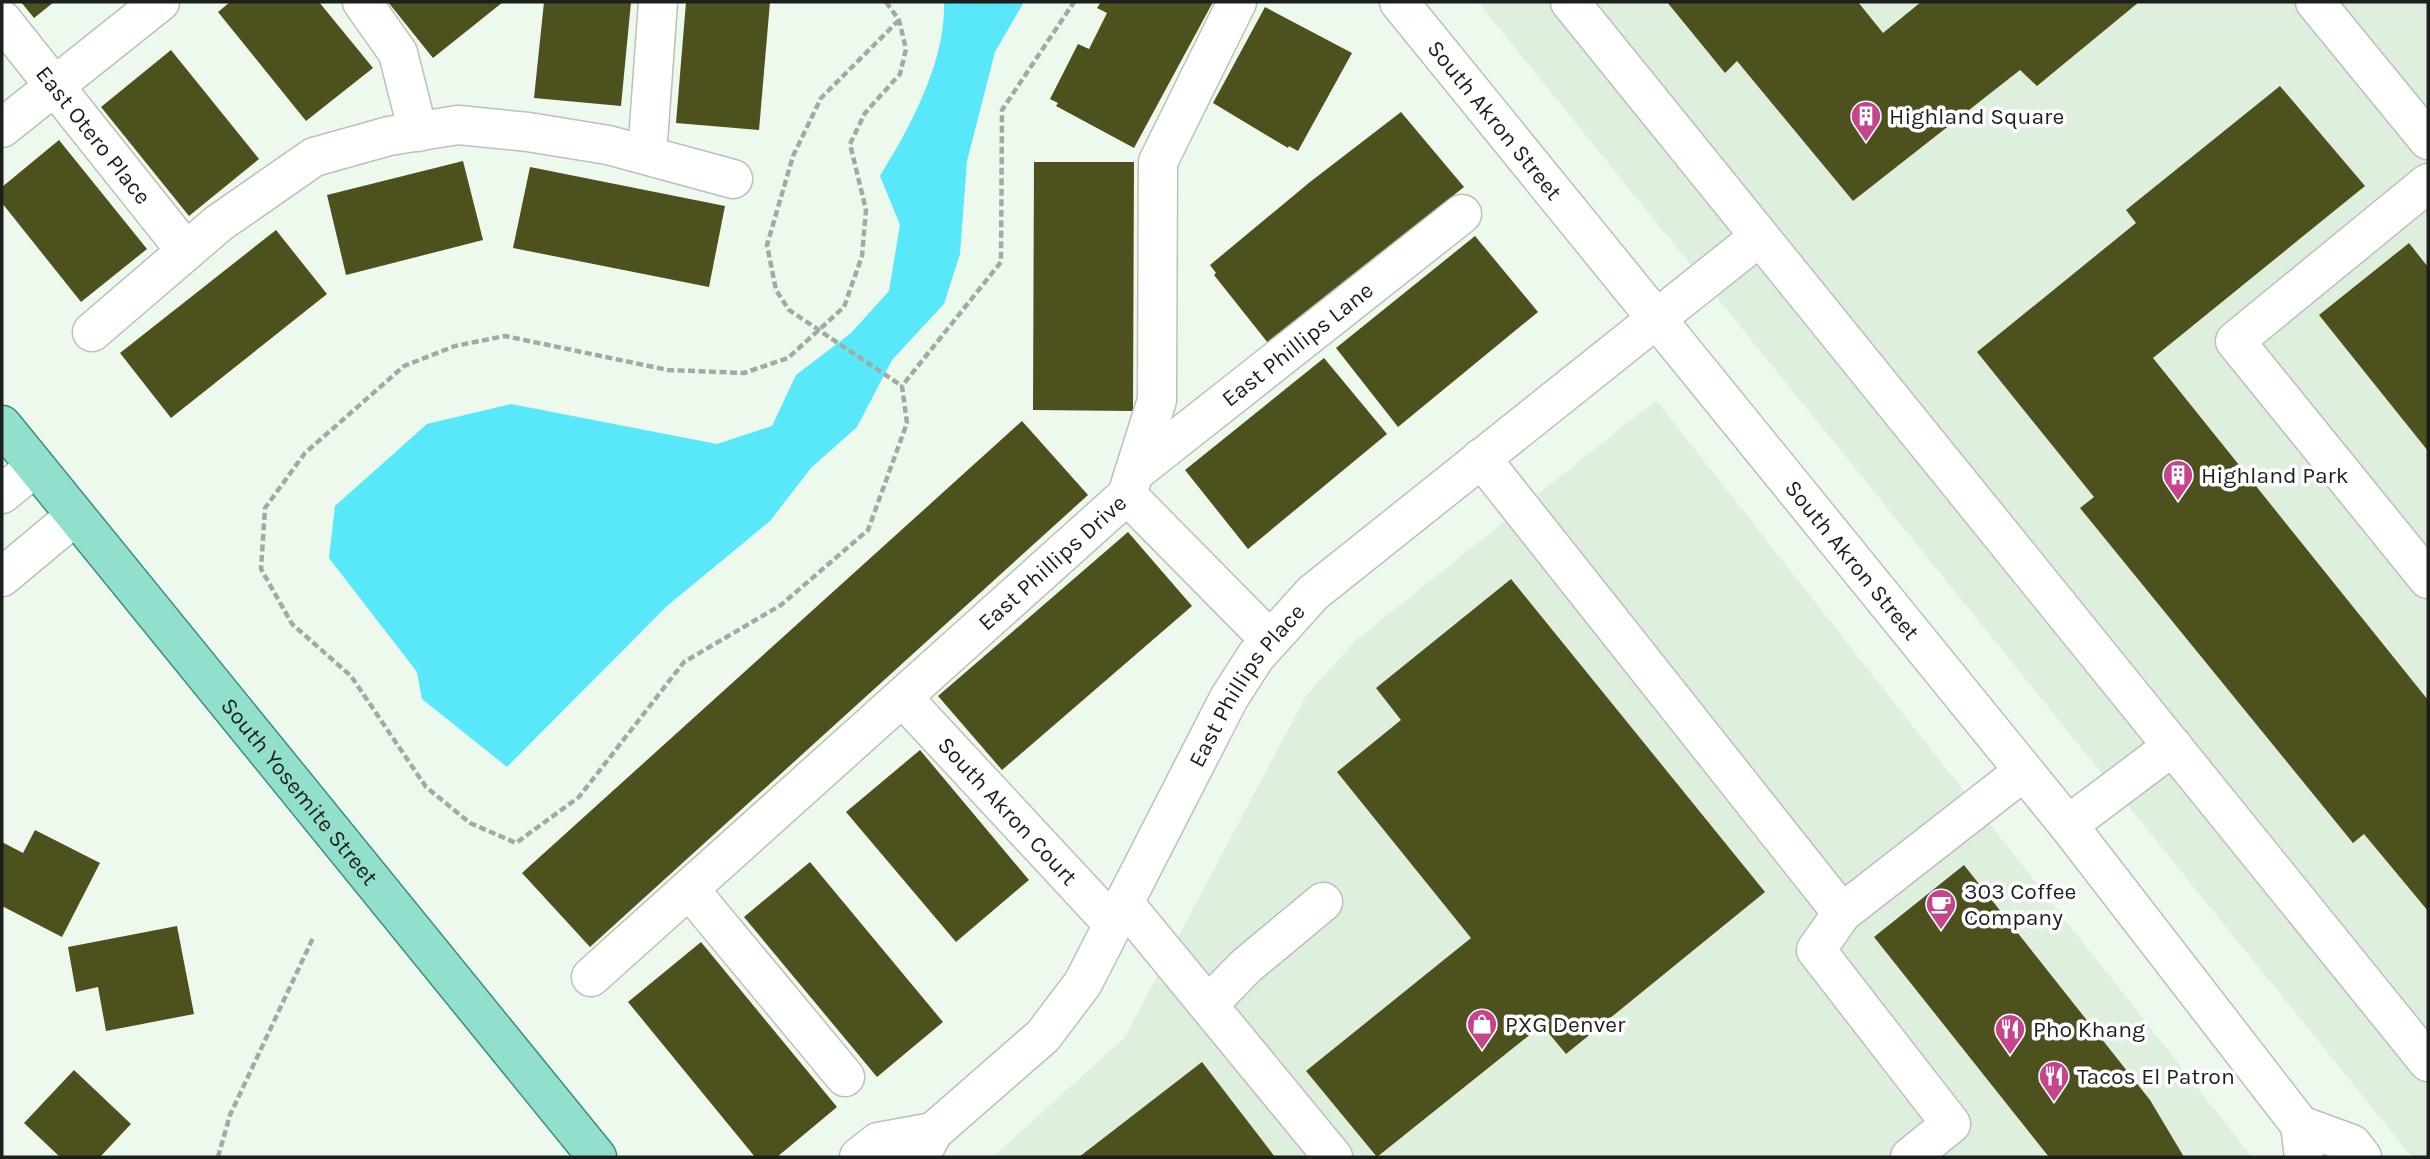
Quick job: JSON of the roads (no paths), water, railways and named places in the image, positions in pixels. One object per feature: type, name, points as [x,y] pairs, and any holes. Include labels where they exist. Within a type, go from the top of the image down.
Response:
[{"type":"main road","name":"South Yosemite Street","points":[[2,425],[74,517],[315,808],[597,1157]]},
{"type":"street","points":[[2,128],[160,2]]},
{"type":"street","points":[[362,2],[398,53],[418,132]]},
{"type":"street","points":[[646,155],[658,2]]},
{"type":"street","name":"East Phillips Drive","points":[[591,976],[903,698],[1130,484],[1157,400],[1158,162],[1237,2]]},
{"type":"street","name":"South Akron Street","points":[[1399,2],[2068,825],[2302,1141],[2352,1144],[2362,1157]]},
{"type":"street","points":[[1570,2],[2428,1062]]},
{"type":"street","points":[[2315,2],[2428,141]]},
{"type":"street","name":"East Otero Place","points":[[2,20],[186,251]]},
{"type":"street","points":[[92,332],[219,223],[314,157],[418,132],[458,125],[608,145],[733,179]]},
{"type":"street","points":[[2428,183],[2235,341],[2428,579]]},
{"type":"street","name":"East Phillips Lane","points":[[1130,484],[1462,214]]},
{"type":"street","name":"East Phillips Place","points":[[859,1157],[878,1142],[927,1145],[1044,1036],[1083,983],[1229,698],[1270,640],[1313,593],[1759,237]]},
{"type":"street","points":[[1481,458],[1842,912]]},
{"type":"street","points":[[2,494],[34,467]]},
{"type":"street","points":[[1130,484],[1270,640]]},
{"type":"street","points":[[2,577],[74,517]]},
{"type":"street","name":"South Akron Court","points":[[903,698],[1208,1005],[1334,1157]]},
{"type":"street","points":[[2068,825],[2174,746]]},
{"type":"street","points":[[1910,1157],[1951,1124],[1816,950],[1842,912],[2024,771]]},
{"type":"street","points":[[689,889],[845,1077]]},
{"type":"street","points":[[1208,1005],[1246,966],[1323,902]]},
{"type":"water","points":[[944,2],[1024,2],[995,52],[967,161],[960,254],[944,304],[892,360],[857,427],[811,468],[770,521],[667,606],[507,767],[422,699],[417,672],[329,558],[335,506],[427,424],[511,404],[717,444],[772,426],[796,375],[851,333],[889,291],[900,225],[880,176],[914,115],[933,70],[943,24]]},
{"type":"place","name":"Highland Square","points":[[1866,143]]},
{"type":"place","name":"Highland Park","points":[[2178,502]]},
{"type":"place","name":"303 Coffee Company","points":[[1941,931]]},
{"type":"place","name":"PXG Denver","points":[[1482,1051]]},
{"type":"place","name":"Pho Khang","points":[[2010,1056]]},
{"type":"place","name":"Tacos El Patron","points":[[2054,1103]]}]
